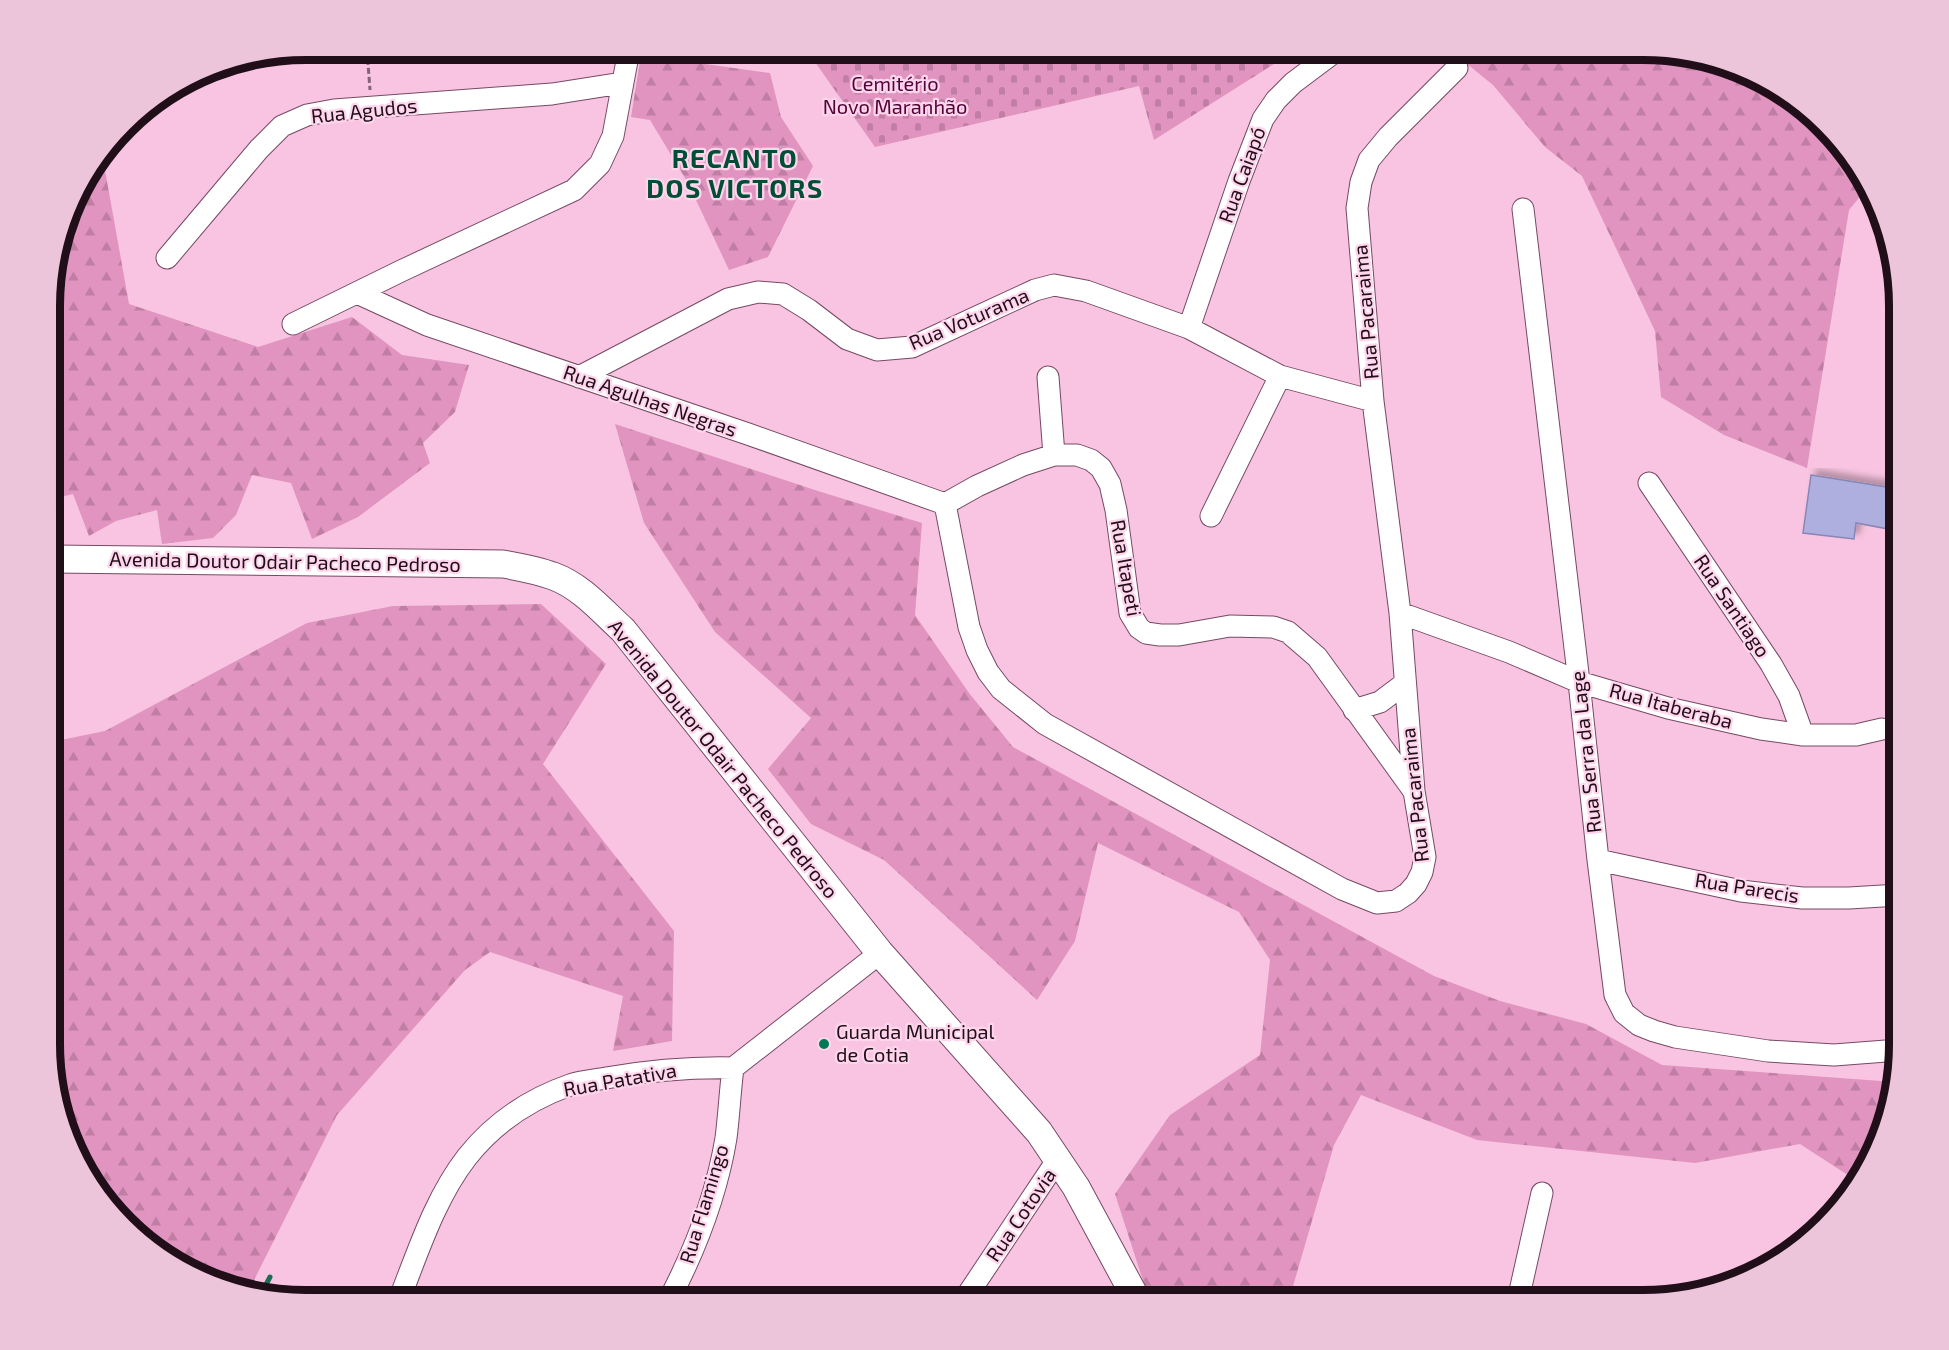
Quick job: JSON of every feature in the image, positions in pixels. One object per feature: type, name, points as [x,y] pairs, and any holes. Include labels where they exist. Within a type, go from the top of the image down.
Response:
[{"type":"main road","name":"Avenida Doutor Odair Pacheco Pedroso","points":[[60,559],[503,564],[555,576],[579,590],[623,630],[880,953],[1039,1132],[1076,1187],[1132,1290]]},
{"type":"street","points":[[293,324],[574,190],[600,164],[613,136],[627,60]]},
{"type":"street","name":"Rua Caiapó","points":[[1189,328],[1239,181],[1263,119],[1276,100],[1293,83],[1324,60]]},
{"type":"street","name":"Rua Pacaraima","points":[[945,504],[969,627],[976,650],[1001,689],[1045,724],[1342,889],[1377,903],[1396,901],[1408,893],[1422,873],[1425,857],[1413,791],[1400,612],[1373,401],[1357,208],[1360,182],[1369,159],[1457,68]]},
{"type":"street","name":"Rua Agudos","points":[[167,258],[259,149],[282,126],[307,115],[334,110],[552,94],[622,83]]},
{"type":"street","name":"Rua Serra da Lage","points":[[1523,209],[1615,994],[1624,1013],[1639,1025],[1675,1037],[1768,1051],[1833,1055],[1889,1051]]},
{"type":"street","name":"Rua Voturama","points":[[579,377],[728,299],[758,292],[783,294],[809,310],[847,339],[877,350],[912,347],[1035,290],[1054,285],[1086,291],[1189,328],[1280,376],[1373,401]]},
{"type":"street","name":"Rua Agulhas Negras","points":[[357,293],[427,325],[945,504]]},
{"type":"street","points":[[1212,516],[1280,376]]},
{"type":"street","points":[[1048,377],[1054,454]]},
{"type":"street","name":"Rua Itapeti","points":[[945,504],[977,486],[1054,454],[1077,455],[1090,460],[1101,468],[1110,484],[1116,510],[1130,613],[1138,628],[1146,633],[1160,635],[1179,635],[1230,626],[1273,627],[1288,632],[1317,657],[1413,791]]},
{"type":"street","name":"Rua Santiago","points":[[1649,483],[1771,664],[1789,696],[1803,735]]},
{"type":"street","name":"Rua Itaberaba","points":[[1400,612],[1509,652],[1579,682],[1668,708],[1761,729],[1803,735],[1856,735],[1882,729]]},
{"type":"street","points":[[1354,710],[1380,702],[1404,684]]},
{"type":"street","name":"Rua Parecis","points":[[1598,860],[1751,892],[1802,898],[1889,896]]},
{"type":"street","points":[[733,1068],[880,953]]},
{"type":"street","name":"Rua Patativa","points":[[403,1290],[422,1239],[444,1194],[466,1157],[512,1114],[538,1098],[573,1084],[669,1070],[702,1067],[733,1068]]},
{"type":"street","name":"Rua Flamingo","points":[[674,1290],[689,1259],[716,1180],[725,1139],[733,1068]]},
{"type":"street","name":"Rua Cotovia","points":[[971,1290],[1058,1159]]},
{"type":"street","points":[[1520,1290],[1542,1193]]},
{"type":"path","points":[[368,60],[372,108]]},
{"type":"green space","points":[[640,60],[677,60],[770,73],[781,117],[813,166],[768,257],[729,270],[688,183],[650,120],[631,117]]},
{"type":"green space","name":"Cemitério Novo Maranhão","points":[[814,60],[1280,60],[1154,140],[1139,86],[875,147]]},
{"type":"green space","points":[[1462,60],[1643,60],[1675,62],[1707,68],[1752,85],[1780,101],[1817,132],[1838,156],[1862,194],[1849,210],[1807,468],[1724,435],[1661,397],[1655,331],[1582,176],[1545,147],[1493,85]]},
{"type":"green space","points":[[104,165],[129,304],[258,347],[352,317],[402,355],[469,365],[455,412],[423,443],[430,463],[358,517],[312,539],[291,483],[252,475],[236,515],[213,538],[162,544],[157,510],[116,521],[89,536],[73,494],[60,497],[62,274],[73,227],[85,197]]},
{"type":"green space","points":[[615,424],[922,523],[915,615],[969,693],[1013,747],[1434,976],[1500,1001],[1586,1024],[1662,1065],[1886,1081],[1881,1108],[1864,1153],[1850,1177],[1800,1144],[1695,1163],[1477,1140],[1361,1095],[1334,1145],[1292,1290],[1146,1290],[1115,1194],[1170,1115],[1260,1055],[1270,960],[1239,912],[1098,843],[1075,941],[1037,1000],[884,860],[811,824],[768,769],[811,718],[715,632],[644,523]]},
{"type":"green space","points":[[541,604],[606,664],[543,764],[674,931],[672,1041],[613,1051],[623,996],[490,952],[465,970],[337,1115],[252,1284],[242,1282],[197,1265],[169,1249],[132,1218],[101,1181],[85,1153],[73,1123],[62,1076],[60,1044],[60,741],[105,731],[307,623],[393,606]]},
{"type":"building","points":[[1811,475],[1889,487],[1889,529],[1856,523],[1854,539],[1803,533]]},
{"type":"waterway","points":[[265,1286],[270,1277]]},
{"type":"place","name":"Guarda Municipal de Cotia","points":[[824,1044]]},
{"type":"district","name":"RECANTO DOS VICTORS","points":[[735,174]]}]
